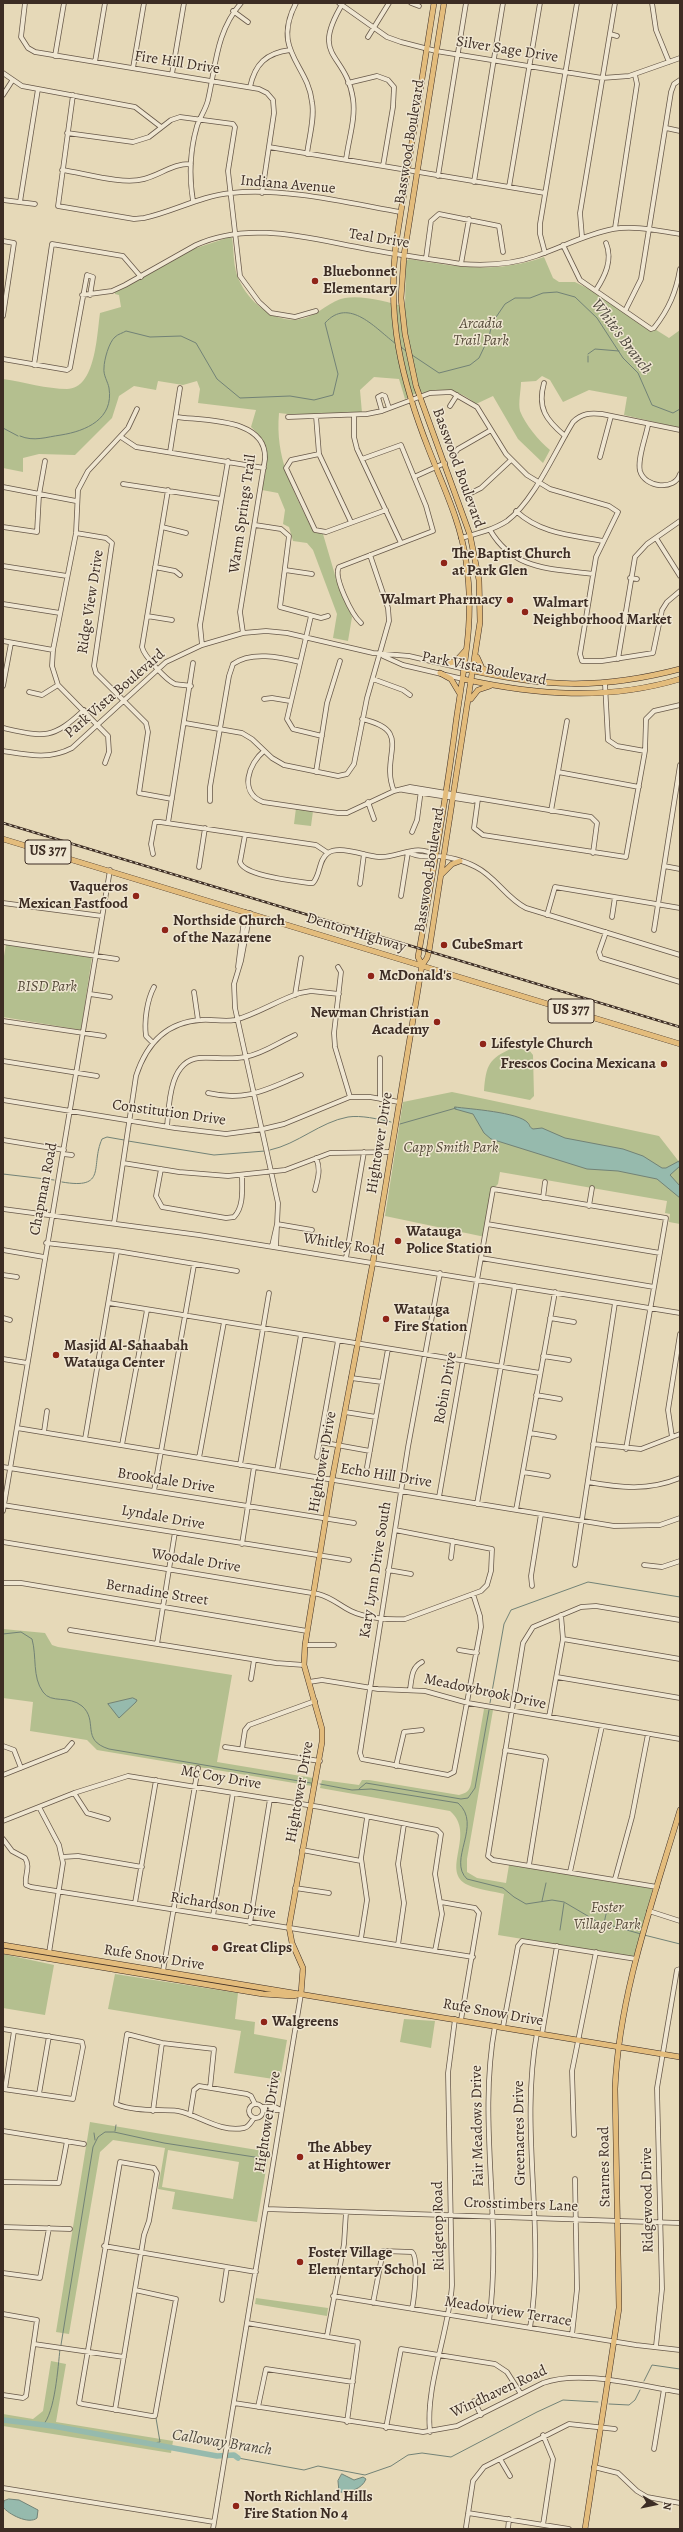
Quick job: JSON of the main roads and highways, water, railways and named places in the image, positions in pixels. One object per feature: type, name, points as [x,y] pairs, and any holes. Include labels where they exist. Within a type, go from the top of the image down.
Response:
[{"type":"main road","name":"Basswood Boulevard","points":[[434,3],[400,212],[395,254],[393,311],[399,360],[411,401],[461,538],[470,594],[468,645],[454,744],[418,957],[422,965],[427,958],[429,951],[473,681],[480,622],[479,580],[470,535],[445,463],[419,397],[411,366],[401,298],[404,255],[444,3]]},
{"type":"main road","points":[[470,594],[473,620],[480,622]]},
{"type":"main road","points":[[446,664],[461,657],[468,645]]},
{"type":"main road","points":[[477,655],[482,668],[499,677]]},
{"type":"main road","name":"Park Vista Boulevard","points":[[464,669],[499,677],[539,683],[605,684],[634,680],[680,669]]},
{"type":"main road","points":[[440,673],[454,683],[460,694]]},
{"type":"main road","name":"Park Vista Boulevard","points":[[463,679],[538,693],[605,693],[643,688],[680,679]]},
{"type":"main road","points":[[538,693],[539,683]]},
{"type":"main road","points":[[469,701],[478,690],[492,685]]},
{"type":"main road","points":[[454,744],[462,745]]},
{"type":"main road","name":"Denton Highway","points":[[3,839],[110,870],[680,1044]]},
{"type":"main road","points":[[441,876],[452,864],[460,861]]},
{"type":"main road","name":"Hightower Drive","points":[[301,1994],[303,1980],[302,1963],[292,1943],[290,1927],[295,1888],[320,1761],[322,1736],[315,1701],[304,1665],[305,1645],[338,1445],[373,1262],[422,965]]},
{"type":"main road","name":"Starnes Road","points":[[585,2529],[614,2341],[620,2291],[615,2089],[620,2047],[641,1938],[680,1810]]},
{"type":"main road","name":"Rufe Snow Drive","points":[[3,1945],[290,1991],[680,2057]]},
{"type":"main road","name":"Rufe Snow Drive","points":[[3,1951],[263,1994],[293,1996],[301,1994]]},
{"type":"main road","points":[[290,1991],[303,1980]]},
{"type":"water","points":[[455,1107],[515,1116],[523,1119],[533,1129],[542,1128],[565,1138],[623,1149],[643,1156],[662,1168],[666,1168],[679,1161],[680,1166],[670,1175],[680,1186],[680,1198],[657,1179],[618,1171],[587,1169],[491,1139],[484,1133],[473,1114],[455,1109]]},
{"type":"water","points":[[133,1698],[137,1700],[136,1702],[119,1718],[108,1704]]},
{"type":"water","points":[[342,2474],[354,2480],[363,2477],[366,2479],[362,2485],[355,2490],[339,2492],[338,2481]]},
{"type":"water","points":[[9,2499],[19,2500],[38,2510],[37,2518],[29,2520],[19,2518],[9,2513],[3,2507],[4,2501]]},
{"type":"waterway","name":"White's Branch","points":[[412,355],[439,373],[470,365],[479,358],[489,337],[492,323],[505,304],[515,298],[530,298],[543,293],[557,292],[575,297],[597,318],[623,358],[638,373],[652,405],[673,413],[680,409]]},
{"type":"waterway","name":"White's Branch","points":[[20,436],[30,439],[45,438],[80,430],[96,422],[107,408],[109,399],[109,388],[104,371],[106,356],[113,339],[126,331],[150,337],[181,336],[196,343],[217,379],[240,398],[290,396],[314,400],[333,395],[338,374],[325,323],[334,316],[343,313],[353,314],[362,318],[396,344]]},
{"type":"waterway","name":"White's Branch","points":[[401,347],[406,351]]},
{"type":"waterway","points":[[588,354],[595,349],[619,351]]},
{"type":"waterway","points":[[588,356],[588,362]]},
{"type":"waterway","name":"White's Branch","points":[[3,428],[18,436]]},
{"type":"waterway","points":[[400,1124],[456,1108]]},
{"type":"waterway","points":[[270,1150],[290,1143],[328,1123],[348,1117],[364,1117],[391,1122]]},
{"type":"waterway","points":[[62,1182],[76,1184],[92,1179],[95,1174],[102,1139],[107,1137],[124,1140]]},
{"type":"waterway","points":[[128,1141],[214,1155],[265,1151]]},
{"type":"waterway","points":[[3,1174],[54,1180]]},
{"type":"waterway","points":[[490,1703],[504,1624],[511,1610],[588,1582],[680,1597]]},
{"type":"waterway","points":[[3,1634],[21,1632],[32,1639],[37,1680],[43,1692],[46,1696],[51,1698],[72,1701],[82,1706],[87,1712],[92,1735],[95,1741],[100,1745],[109,1749],[311,1783]]},
{"type":"waterway","points":[[359,1789],[366,1783],[461,1799],[468,1798],[475,1788],[489,1710]]},
{"type":"waterway","points":[[320,1784],[352,1790],[371,1789],[458,1803],[465,1812],[467,1821],[467,1832],[461,1862],[462,1871],[467,1879],[503,1888],[526,1904],[552,1900],[564,1902],[598,1922],[641,1934]]},
{"type":"waterway","points":[[542,1901],[546,1883]]},
{"type":"waterway","points":[[560,1930],[564,1903]]},
{"type":"waterway","points":[[604,1923],[607,1910]]},
{"type":"waterway","points":[[644,1935],[680,1944]]},
{"type":"waterway","points":[[115,2131],[116,2125]]},
{"type":"waterway","points":[[61,2345],[93,2147],[98,2137],[105,2132],[114,2132],[164,2143],[261,2158]]},
{"type":"waterway","points":[[94,2133],[95,2140]]},
{"type":"waterway","points":[[43,2425],[47,2419],[53,2400],[60,2349]]},
{"type":"waterway","points":[[644,2381],[652,2365],[680,2369]]},
{"type":"waterway","points":[[609,2404],[629,2405],[635,2400],[640,2390]]},
{"type":"waterway","name":"Calloway Branch","points":[[238,2458],[304,2470],[318,2466],[365,2475],[391,2466],[408,2455],[422,2453],[451,2457],[563,2400],[598,2402]]},
{"type":"waterway","points":[[147,2444],[160,2442],[156,2418]]},
{"type":"waterway","name":"Calloway Branch","points":[[3,2420],[53,2426],[217,2456],[234,2455],[238,2458]]},
{"type":"railway","points":[[3,823],[680,1027]]},
{"type":"place","name":"Bluebonnet Elementary","points":[[315,281]]},
{"type":"place","name":"The Baptist Church at Park Glen","points":[[444,563]]},
{"type":"place","name":"Walmart Pharmacy","points":[[510,600]]},
{"type":"place","name":"Walmart Neighborhood Market","points":[[525,612]]},
{"type":"place","name":"Vaqueros Mexican Fastfood","points":[[136,896]]},
{"type":"place","name":"Northside Church of the Nazarene","points":[[165,930]]},
{"type":"place","name":"CubeSmart","points":[[444,945]]},
{"type":"place","name":"McDonald's","points":[[371,976]]},
{"type":"place","name":"Newman Christian Academy","points":[[437,1022]]},
{"type":"place","name":"Lifestyle Church","points":[[483,1044]]},
{"type":"place","name":"Frescos Cocina Mexicana","points":[[664,1064]]},
{"type":"place","name":"Watauga Police Station","points":[[398,1241]]},
{"type":"place","name":"Watauga Fire Station","points":[[386,1319]]},
{"type":"place","name":"Masjid Al-Sahaabah Watauga Center","points":[[56,1355]]},
{"type":"place","name":"Great Clips","points":[[215,1948]]},
{"type":"place","name":"Walgreens","points":[[264,2022]]},
{"type":"place","name":"The Abbey at Hightower","points":[[300,2157]]},
{"type":"place","name":"Foster Village Elementary School","points":[[300,2262]]},
{"type":"place","name":"North Richland Hills Fire Station No 4","points":[[236,2506]]},
{"type":"park label","name":"Arcadia Trail Park","points":[[481,332]]},
{"type":"park label","name":"BISD Park","points":[[47,987]]},
{"type":"park label","name":"Capp Smith Park","points":[[451,1148]]},
{"type":"park label","name":"Foster Village Park","points":[[607,1916]]}]
